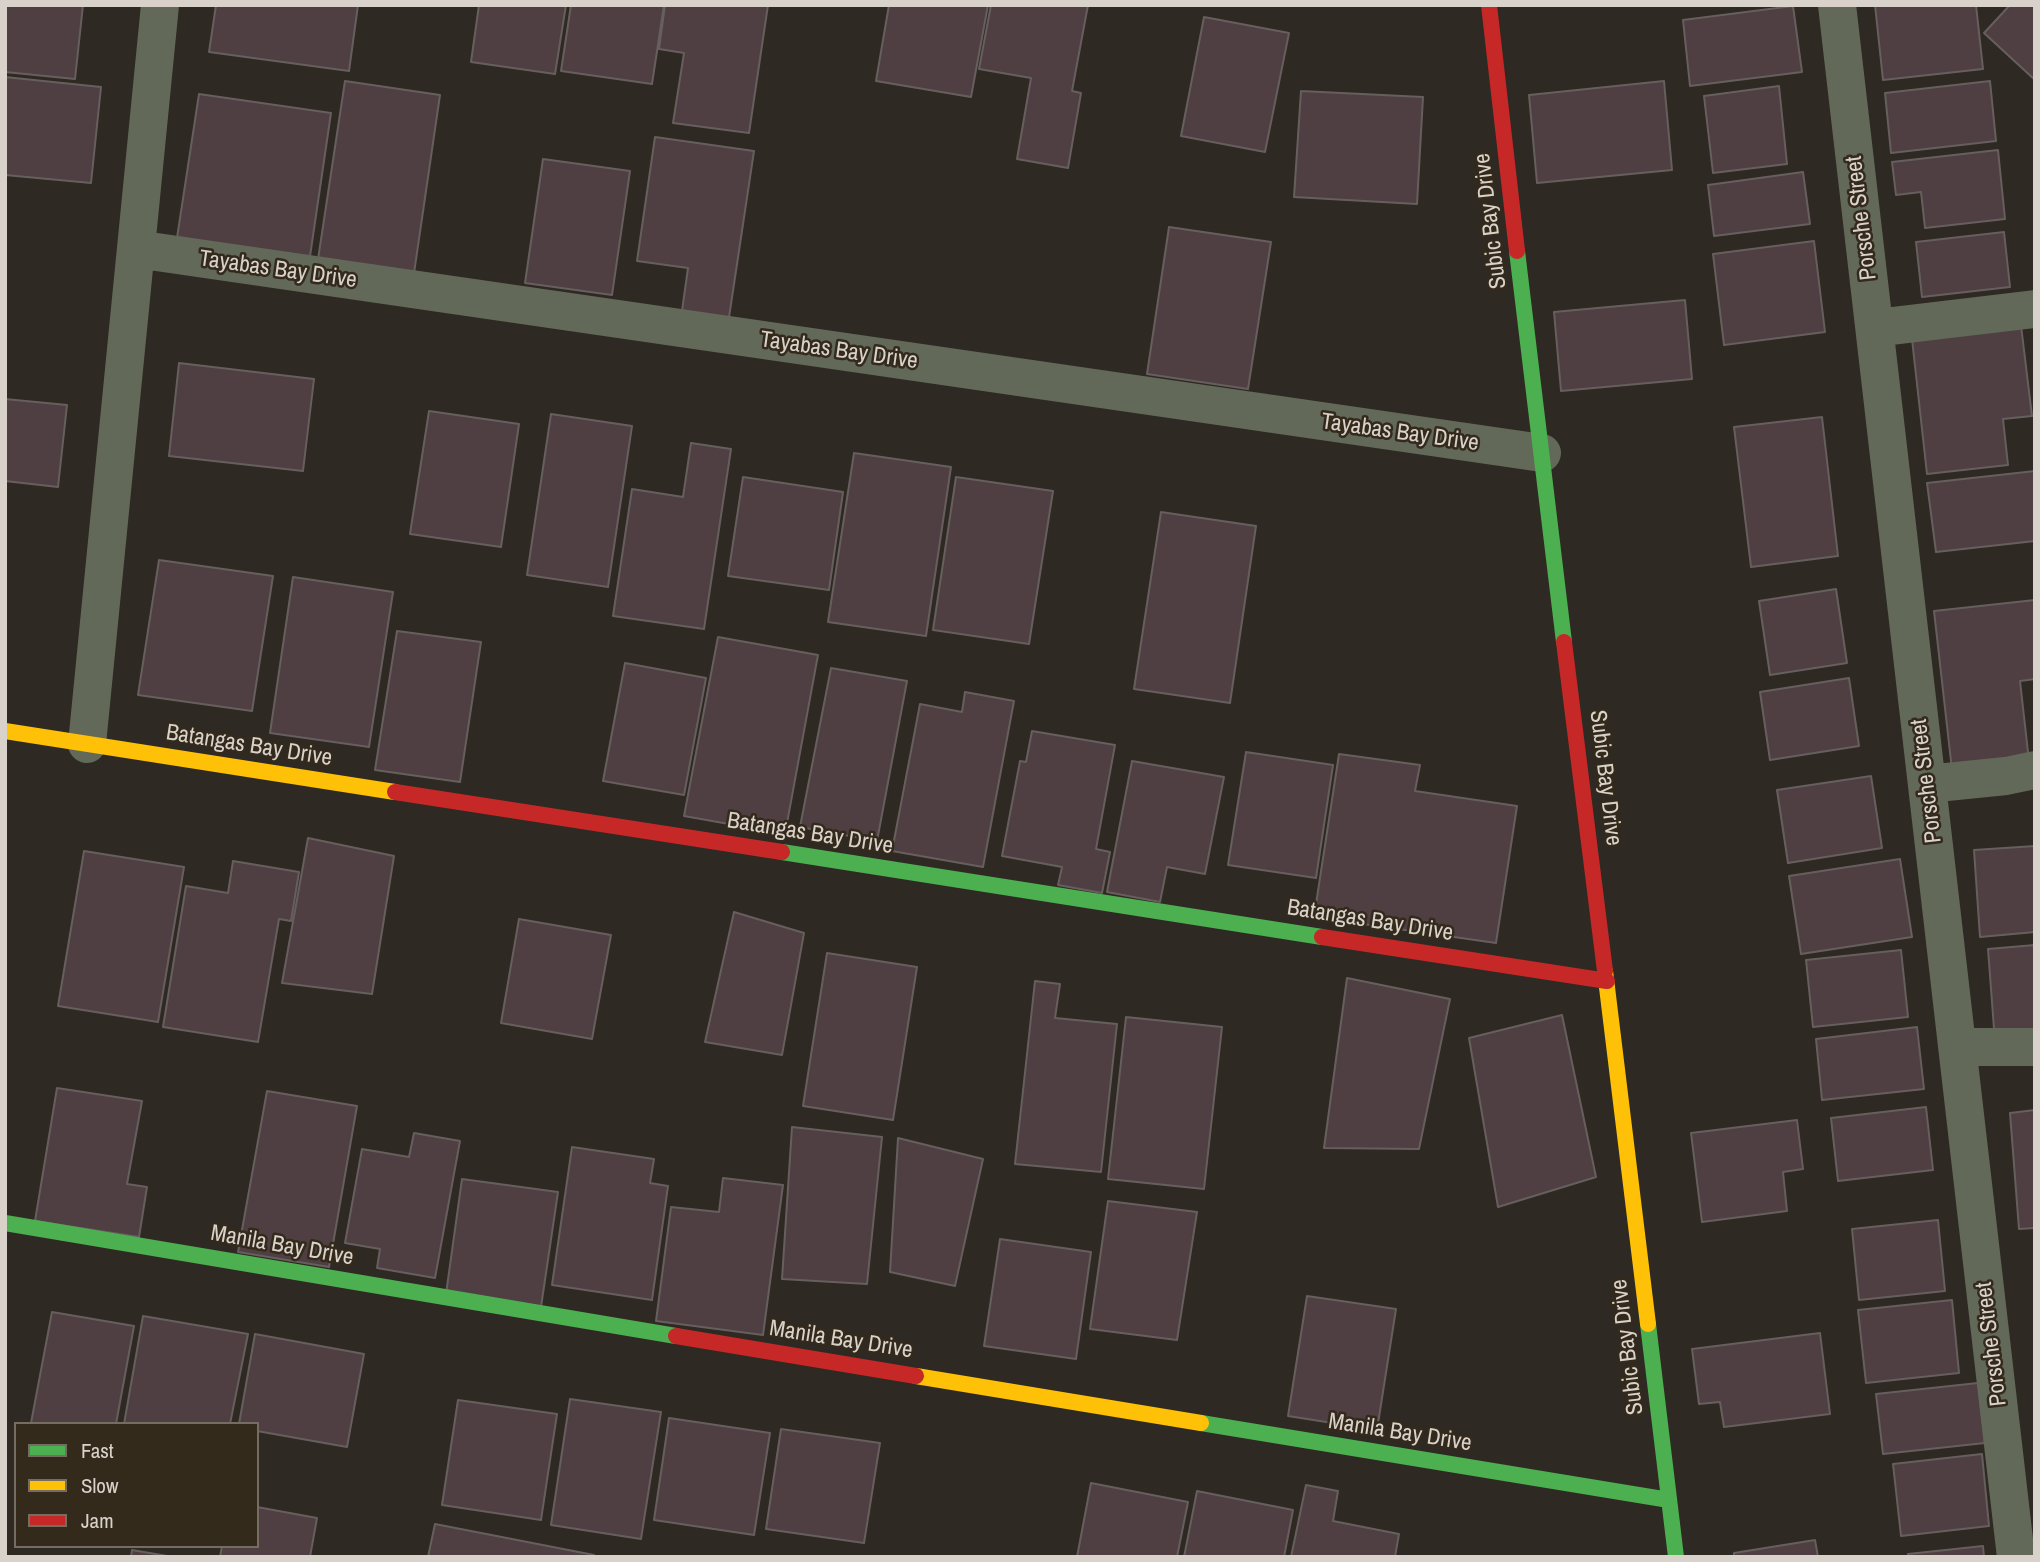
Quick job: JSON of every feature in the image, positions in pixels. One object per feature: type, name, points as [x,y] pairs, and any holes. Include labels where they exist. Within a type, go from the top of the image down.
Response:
[{"type":"street","points":[[87,744],[160,5]]},
{"type":"street","name":"Subic Bay Drive","points":[[1489,5],[1676,1557]]},
{"type":"street","name":"Porsche Street","points":[[1837,5],[2016,1557]]},
{"type":"street","name":"Tayabas Bay Drive","points":[[136,249],[1542,453]]},
{"type":"street","points":[[1875,328],[2035,309]]},
{"type":"street","name":"Batangas Bay Drive","points":[[5,731],[1607,981]]},
{"type":"street","points":[[1927,784],[2006,776],[2035,770]]},
{"type":"street","points":[[1957,1047],[2035,1047]]},
{"type":"street","name":"Manila Bay Drive","points":[[5,1223],[1669,1500]]},
{"type":"building","points":[[5,5],[83,5],[75,79],[5,72]]},
{"type":"building","points":[[216,5],[358,5],[349,71],[209,52]]},
{"type":"building","points":[[479,5],[566,5],[555,74],[471,62]]},
{"type":"building","points":[[571,5],[664,5],[652,84],[561,71]]},
{"type":"building","points":[[665,5],[768,5],[749,133],[673,123],[684,53],[659,49]]},
{"type":"building","points":[[889,5],[988,5],[971,97],[876,81]]},
{"type":"building","points":[[991,5],[1088,5],[1072,91],[1081,93],[1068,168],[1017,159],[1031,78],[979,69]]},
{"type":"building","points":[[1875,5],[1976,5],[1983,69],[1883,80]]},
{"type":"building","points":[[2010,5],[2035,5],[2035,80],[1984,33]]},
{"type":"building","points":[[1793,6],[1802,72],[1690,86],[1683,20]]},
{"type":"building","points":[[1204,17],[1289,33],[1265,152],[1181,136]]},
{"type":"building","points":[[5,77],[101,87],[91,183],[5,175]]},
{"type":"building","points":[[345,81],[440,95],[413,280],[317,266]]},
{"type":"building","points":[[1664,81],[1672,170],[1537,183],[1529,95]]},
{"type":"building","points":[[1990,81],[1996,141],[1891,153],[1885,93]]},
{"type":"building","points":[[1779,86],[1787,164],[1713,173],[1704,96]]},
{"type":"building","points":[[1301,91],[1423,97],[1417,204],[1294,197]]},
{"type":"building","points":[[199,94],[331,113],[308,270],[175,251]]},
{"type":"building","points":[[655,137],[754,151],[728,324],[681,318],[688,268],[637,261]]},
{"type":"building","points":[[1998,150],[2005,219],[1925,228],[1921,192],[1896,195],[1892,162]]},
{"type":"building","points":[[543,159],[630,171],[612,295],[525,283]]},
{"type":"building","points":[[1803,172],[1810,224],[1714,236],[1708,185]]},
{"type":"building","points":[[1169,227],[1271,242],[1248,389],[1147,374]]},
{"type":"building","points":[[2004,232],[2010,287],[1922,297],[1916,242]]},
{"type":"building","points":[[1814,241],[1825,332],[1724,345],[1713,254]]},
{"type":"building","points":[[1685,300],[1692,379],[1561,391],[1554,312]]},
{"type":"building","points":[[2020,317],[2032,416],[2003,419],[2008,465],[1927,474],[1911,330]]},
{"type":"building","points":[[179,363],[314,379],[303,471],[169,456]]},
{"type":"building","points":[[5,399],[67,405],[58,487],[5,481]]},
{"type":"building","points":[[429,411],[519,424],[501,547],[410,534]]},
{"type":"building","points":[[551,414],[632,426],[608,587],[527,575]]},
{"type":"building","points":[[1822,417],[1838,556],[1751,567],[1734,427]]},
{"type":"building","points":[[691,443],[731,449],[704,629],[613,616],[632,489],[683,497]]},
{"type":"building","points":[[854,453],[951,467],[926,636],[828,622]]},
{"type":"building","points":[[2035,471],[2035,541],[1936,552],[1927,483]]},
{"type":"building","points":[[743,477],[843,492],[829,590],[728,576]]},
{"type":"building","points":[[956,477],[1053,491],[1029,644],[933,630]]},
{"type":"building","points":[[1161,512],[1256,526],[1230,703],[1134,689]]},
{"type":"building","points":[[159,560],[273,576],[252,711],[138,695]]},
{"type":"building","points":[[293,577],[393,592],[369,747],[270,733]]},
{"type":"building","points":[[1836,589],[1847,663],[1770,675],[1759,601]]},
{"type":"building","points":[[2035,600],[2035,679],[2020,681],[2029,761],[1952,770],[1934,611]]},
{"type":"building","points":[[397,631],[481,642],[460,782],[375,770]]},
{"type":"building","points":[[718,637],[818,655],[785,834],[684,816]]},
{"type":"building","points":[[625,663],[706,678],[684,795],[603,781]]},
{"type":"building","points":[[831,668],[907,681],[877,841],[800,827]]},
{"type":"building","points":[[1849,678],[1859,746],[1770,760],[1760,692]]},
{"type":"building","points":[[965,692],[1014,701],[983,867],[892,851],[920,704],[962,712]]},
{"type":"building","points":[[1032,731],[1115,745],[1096,849],[1110,852],[1102,893],[1058,885],[1062,867],[1002,856],[1020,761],[1026,762]]},
{"type":"building","points":[[1246,752],[1333,765],[1316,878],[1228,865]]},
{"type":"building","points":[[1339,754],[1420,765],[1415,791],[1517,806],[1496,943],[1314,917]]},
{"type":"building","points":[[1132,761],[1224,777],[1205,874],[1167,867],[1160,902],[1107,892]]},
{"type":"building","points":[[1871,776],[1882,848],[1788,863],[1777,790]]},
{"type":"building","points":[[308,838],[394,856],[372,994],[282,983]]},
{"type":"building","points":[[2035,846],[2035,932],[1980,937],[1974,850]]},
{"type":"building","points":[[84,851],[184,867],[158,1022],[58,1006]]},
{"type":"building","points":[[1900,859],[1912,937],[1801,954],[1789,876]]},
{"type":"building","points":[[233,861],[299,872],[291,921],[279,919],[258,1042],[163,1027],[186,886],[228,893]]},
{"type":"building","points":[[734,912],[804,933],[782,1055],[705,1042]]},
{"type":"building","points":[[519,919],[611,935],[592,1039],[501,1023]]},
{"type":"building","points":[[2035,945],[2035,1039],[1995,1042],[1988,949]]},
{"type":"building","points":[[1901,950],[1908,1017],[1813,1027],[1806,960]]},
{"type":"building","points":[[827,953],[917,967],[893,1120],[803,1106]]},
{"type":"building","points":[[1347,978],[1450,999],[1419,1149],[1324,1148]]},
{"type":"building","points":[[1035,981],[1060,984],[1055,1018],[1117,1024],[1101,1172],[1015,1164]]},
{"type":"building","points":[[1562,1015],[1596,1177],[1498,1207],[1469,1038]]},
{"type":"building","points":[[1126,1017],[1222,1027],[1204,1189],[1108,1179]]},
{"type":"building","points":[[1917,1027],[1924,1089],[1822,1100],[1816,1039]]},
{"type":"building","points":[[57,1088],[142,1101],[127,1184],[147,1187],[139,1237],[35,1221]]},
{"type":"building","points":[[267,1091],[357,1106],[329,1267],[238,1252]]},
{"type":"building","points":[[1926,1107],[1933,1170],[1838,1181],[1831,1118]]},
{"type":"building","points":[[2035,1110],[2035,1228],[2019,1229],[2010,1113]]},
{"type":"building","points":[[1797,1120],[1803,1169],[1783,1172],[1787,1211],[1702,1222],[1691,1133]]},
{"type":"building","points":[[792,1127],[882,1137],[867,1284],[782,1279]]},
{"type":"building","points":[[414,1133],[460,1141],[435,1278],[377,1268],[380,1249],[345,1243],[362,1149],[409,1157]]},
{"type":"building","points":[[898,1138],[983,1159],[955,1286],[890,1272]]},
{"type":"building","points":[[572,1147],[654,1159],[650,1183],[668,1186],[652,1300],[552,1285]]},
{"type":"building","points":[[723,1178],[783,1185],[763,1335],[656,1321],[671,1207],[719,1212]]},
{"type":"building","points":[[462,1179],[558,1192],[541,1307],[446,1294]]},
{"type":"building","points":[[1108,1201],[1197,1212],[1177,1340],[1090,1329]]},
{"type":"building","points":[[1938,1220],[1945,1291],[1859,1300],[1852,1229]]},
{"type":"building","points":[[1000,1239],[1091,1252],[1076,1359],[984,1346]]},
{"type":"building","points":[[1307,1296],[1396,1309],[1377,1430],[1288,1416]]},
{"type":"building","points":[[1952,1300],[1959,1373],[1866,1383],[1858,1310]]},
{"type":"building","points":[[52,1312],[134,1326],[116,1422],[31,1422]]},
{"type":"building","points":[[143,1316],[248,1334],[230,1422],[124,1422]]},
{"type":"building","points":[[1820,1333],[1830,1414],[1724,1427],[1720,1402],[1699,1404],[1692,1349]]},
{"type":"building","points":[[255,1334],[364,1354],[347,1447],[259,1431],[259,1422],[239,1422]]},
{"type":"building","points":[[1978,1383],[1985,1443],[1883,1454],[1876,1394]]},
{"type":"building","points":[[570,1399],[661,1412],[641,1539],[551,1525]]},
{"type":"building","points":[[458,1400],[557,1414],[541,1520],[442,1505]]},
{"type":"building","points":[[669,1418],[770,1433],[754,1535],[654,1520]]},
{"type":"building","points":[[781,1429],[880,1443],[864,1543],[766,1529]]},
{"type":"building","points":[[1982,1454],[1989,1526],[1901,1536],[1893,1464]]},
{"type":"building","points":[[1091,1483],[1188,1502],[1177,1557],[1077,1557]]},
{"type":"building","points":[[1306,1485],[1338,1491],[1333,1521],[1399,1534],[1395,1557],[1291,1557]]},
{"type":"building","points":[[1197,1491],[1293,1510],[1284,1557],[1184,1557]]},
{"type":"building","points":[[259,1507],[317,1518],[310,1557],[220,1557],[222,1548],[259,1548]]},
{"type":"building","points":[[435,1524],[594,1555],[594,1557],[428,1557]]},
{"type":"building","points":[[1815,1540],[1818,1557],[1734,1557],[1734,1553]]},
{"type":"building","points":[[1983,1546],[1984,1557],[1908,1557],[1908,1554]]},
{"type":"building","points":[[132,1550],[173,1557],[131,1557]]},
{"type":"traffic: fast","points":[[1517,251],[1564,642]]},
{"type":"traffic: fast","points":[[782,852],[1322,937]]},
{"type":"traffic: fast","points":[[5,1223],[676,1336]]},
{"type":"traffic: fast","points":[[1648,1324],[1676,1557]]},
{"type":"traffic: fast","points":[[1201,1423],[1669,1500]]},
{"type":"traffic: slow","points":[[5,731],[395,792]]},
{"type":"traffic: slow","points":[[1605,971],[1648,1324]]},
{"type":"traffic: slow","points":[[916,1376],[1201,1423]]},
{"type":"traffic: jam","points":[[1489,5],[1517,251]]},
{"type":"traffic: jam","points":[[1564,642],[1605,971]]},
{"type":"traffic: jam","points":[[395,792],[782,852]]},
{"type":"traffic: jam","points":[[1322,937],[1607,981]]},
{"type":"traffic: jam","points":[[676,1336],[916,1376]]}]
